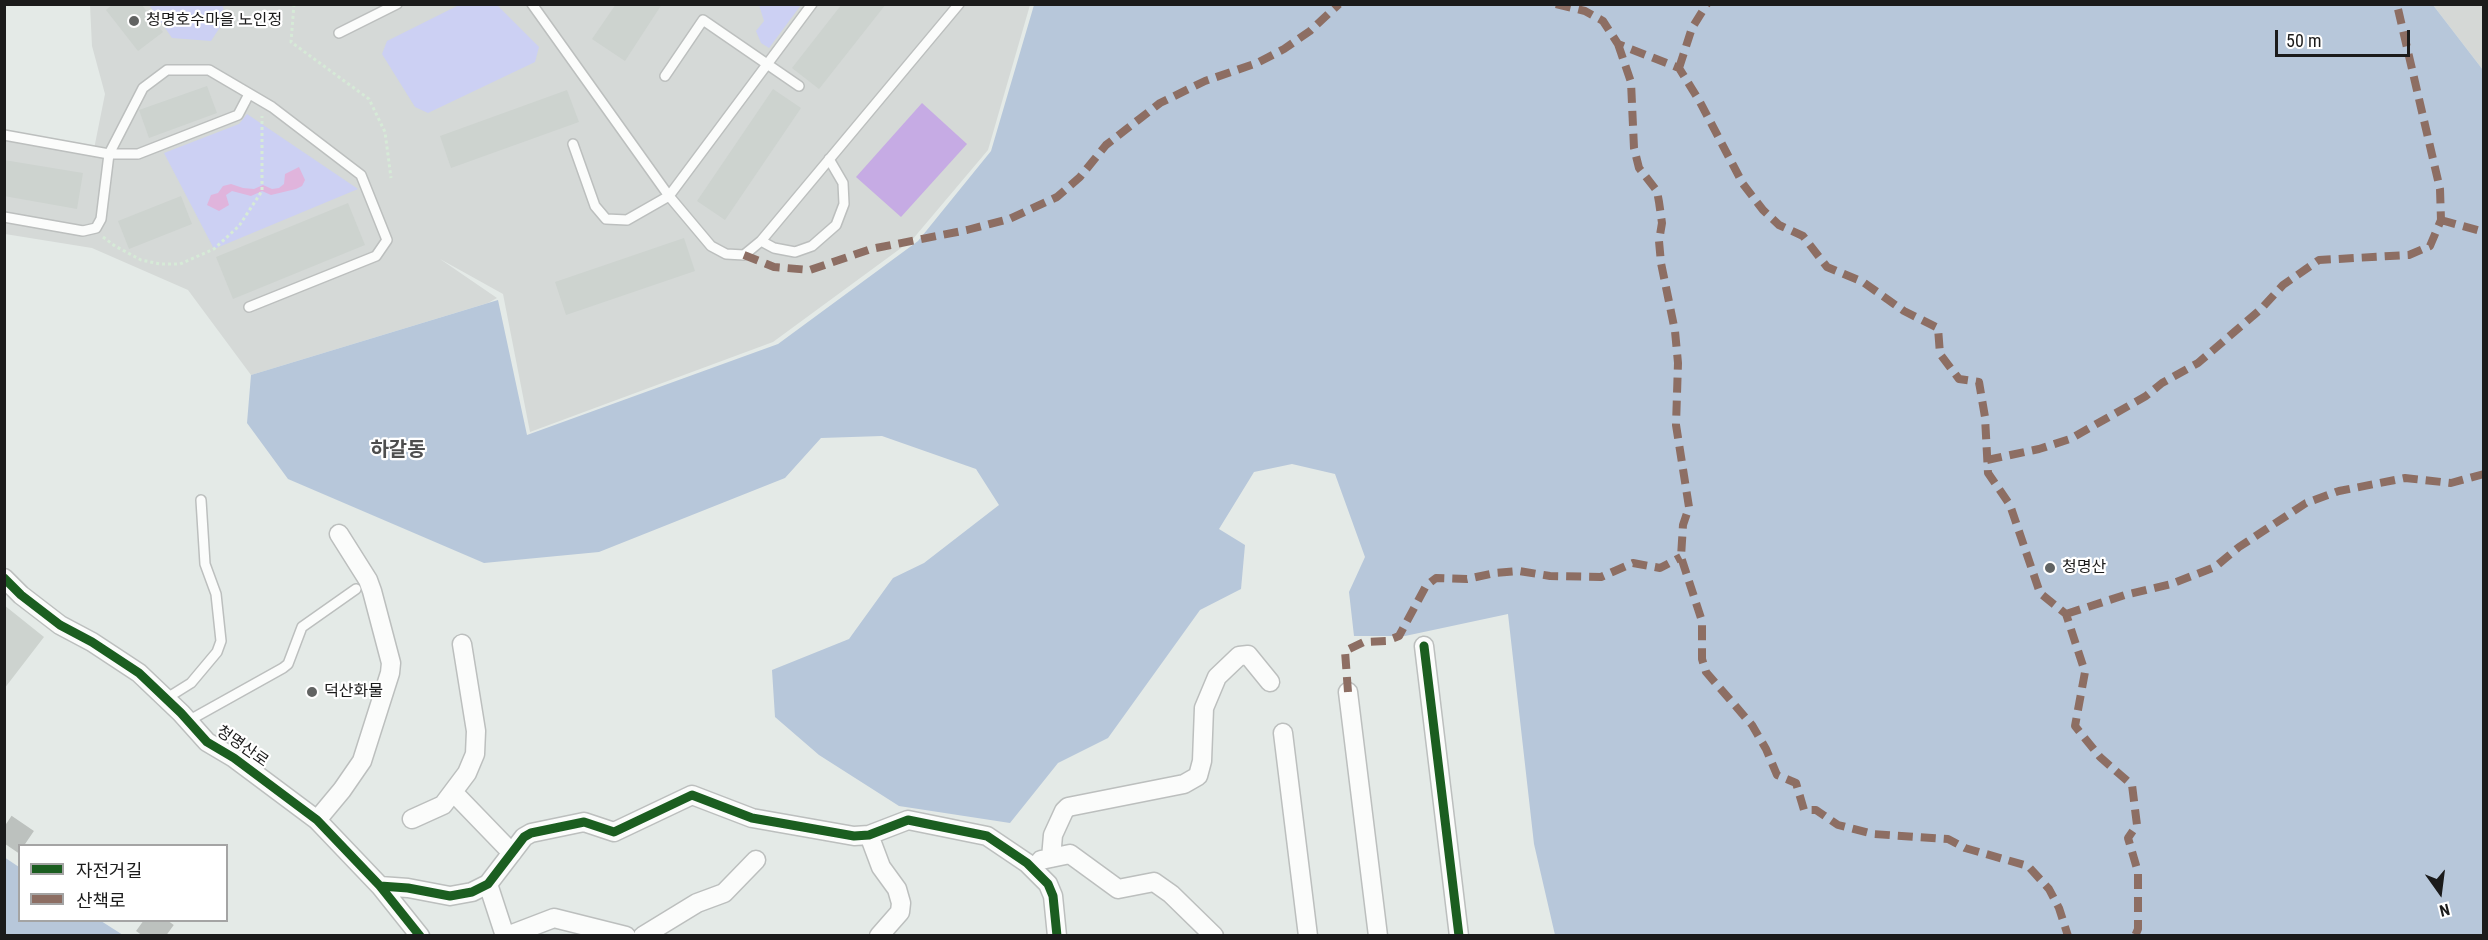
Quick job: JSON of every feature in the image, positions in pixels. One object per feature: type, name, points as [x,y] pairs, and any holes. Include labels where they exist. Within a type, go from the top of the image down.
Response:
[{"type":"street","points":[[317,820],[362,761],[390,673],[391,663],[368,580],[339,534]]},
{"type":"street","name":"청명산로","points":[[4,578],[39,610],[139,673],[167,698],[207,742],[234,758],[317,820],[380,886],[420,936]]},
{"type":"street","points":[[412,819],[437,809],[454,793],[467,773],[475,754],[476,731],[462,644]]},
{"type":"street","points":[[1424,646],[1460,936]]},
{"type":"street","points":[[1051,858],[1053,835],[1068,807],[1184,784],[1198,776],[1202,761],[1204,708],[1217,677],[1239,656],[1248,655],[1270,682]]},
{"type":"street","points":[[1348,692],[1378,936]]},
{"type":"street","points":[[1283,733],[1308,936]]},
{"type":"street","points":[[454,793],[512,853]]},
{"type":"street","points":[[380,886],[408,888],[450,896],[472,892],[488,884],[524,837],[531,833],[584,822],[614,832],[692,795],[752,818],[854,836],[870,835],[902,820],[987,836],[1027,863],[1052,890],[1057,936]]},
{"type":"street","points":[[870,835],[881,867],[897,889],[901,903],[900,912],[879,936]]},
{"type":"street","points":[[1027,863],[1070,854],[1118,889],[1154,882],[1171,894],[1214,936]]},
{"type":"street","points":[[643,936],[698,903],[724,893],[756,860]]},
{"type":"street","points":[[488,884],[506,936],[554,918],[626,936]]},
{"type":"lane","points":[[339,33],[397,4]]},
{"type":"lane","points":[[532,4],[669,196],[711,246],[726,254],[744,255],[761,241],[959,4]]},
{"type":"lane","points":[[573,144],[595,206],[606,219],[627,220],[669,196],[812,4]]},
{"type":"lane","points":[[665,76],[703,20],[799,86]]},
{"type":"lane","points":[[4,217],[83,231],[96,228],[100,219],[109,154],[143,88],[167,70],[209,70],[261,101],[361,175],[387,240],[376,256],[249,307]]},
{"type":"lane","points":[[4,135],[109,154],[138,154],[238,115],[249,94]]},
{"type":"lane","points":[[761,241],[774,248],[795,252],[812,246],[836,225],[844,204],[843,183],[829,159]]},
{"type":"lane","points":[[167,698],[191,683],[220,646],[216,594],[205,564],[201,500]]},
{"type":"lane","points":[[188,721],[283,668],[288,664],[302,627],[356,589]]},
{"type":"path","points":[[294,4],[291,42],[369,99],[386,132],[391,178]]},
{"type":"path","points":[[96,228],[115,246],[141,260],[160,264],[180,264],[214,249],[239,226],[262,191],[261,101]]},
{"type":"shaded area","points":[[461,4],[497,5],[539,47],[535,62],[428,113],[415,107],[382,54],[387,41]]},
{"type":"shaded area","points":[[90,5],[1030,5],[988,150],[912,240],[773,342],[530,432],[503,294],[440,259],[497,298],[488,303],[251,375],[188,290],[92,248],[5,234],[4,134],[94,149],[105,94],[92,46]]},
{"type":"shaded area","points":[[151,5],[223,5],[224,21],[211,41],[172,38]]},
{"type":"shaded area","points":[[759,5],[801,5],[769,48],[761,43],[756,31],[764,21]]},
{"type":"shaded area","points":[[1034,5],[2433,5],[2483,70],[2483,935],[1555,935],[1534,844],[1508,614],[1405,636],[1354,636],[1349,592],[1365,557],[1335,474],[1292,464],[1254,472],[1219,529],[1245,545],[1241,589],[1200,610],[1108,738],[1058,763],[1010,823],[899,806],[819,755],[775,717],[772,670],[849,639],[893,578],[924,563],[999,505],[976,469],[882,436],[821,438],[785,478],[599,552],[484,563],[288,479],[247,423],[251,375],[498,300],[527,435],[778,344],[918,241],[991,151]]},
{"type":"shaded area","points":[[2433,5],[2483,5],[2483,70]]},
{"type":"shaded area","points":[[922,103],[967,144],[901,217],[856,177]]},
{"type":"shaded area","points":[[247,114],[358,189],[214,249],[164,153],[239,124]]},
{"type":"shaded area","points":[[299,167],[305,180],[302,186],[296,189],[271,195],[262,191],[251,196],[232,191],[226,195],[229,205],[219,211],[207,205],[211,195],[218,193],[223,186],[231,184],[254,189],[263,185],[272,189],[279,188],[284,184],[285,174]]},
{"type":"shaded area","points":[[4,857],[18,866],[18,922],[103,922],[123,935],[5,935]]},
{"type":"building","name":"청명호수마을 노인정","points":[[113,4],[141,4],[163,32],[138,51],[106,10]]},
{"type":"building","points":[[616,4],[662,4],[625,61],[592,39]]},
{"type":"building","points":[[842,4],[886,4],[819,89],[792,68]]},
{"type":"building","points":[[207,86],[217,113],[149,138],[139,110]]},
{"type":"building","points":[[773,89],[801,108],[725,220],[697,201]]},
{"type":"building","points":[[567,90],[579,122],[451,168],[440,136]]},
{"type":"building","points":[[4,160],[83,173],[77,209],[4,196]]},
{"type":"building","points":[[181,196],[192,224],[129,249],[118,221]]},
{"type":"building","points":[[348,203],[365,245],[233,299],[216,257]]},
{"type":"building","points":[[684,238],[695,271],[566,315],[555,282]]},
{"type":"building","points":[[4,605],[44,637],[4,689]]},
{"type":"tunnel","points":[[4,827],[29,844]]},
{"type":"tunnel","points":[[147,922],[166,936]]},
{"type":"marked path","points":[[744,255],[774,267],[810,270],[871,249],[967,230],[1009,219],[1057,197],[1080,177],[1106,145],[1160,103],[1205,81],[1257,63],[1284,49],[1310,31],[1339,4]]},
{"type":"marked path","points":[[1556,4],[1585,11],[1603,21],[1618,44],[1679,68],[1700,102],[1743,184],[1763,210],[1779,225],[1803,236],[1827,267],[1863,282],[1904,311],[1938,328],[1940,354],[1959,379],[1979,382],[1985,417],[1988,473],[2010,505],[2040,593],[2066,614],[2085,672],[2075,726],[2100,757],[2132,785],[2137,825],[2128,838],[2138,872],[2138,929],[2135,936]]},
{"type":"marked path","points":[[1679,68],[1692,28],[1707,4]]},
{"type":"marked path","points":[[1987,460],[2039,449],[2070,439],[2146,396],[2162,383],[2198,363],[2261,309],[2283,285],[2319,260],[2409,255],[2430,246],[2441,220],[2440,189],[2395,4]]},
{"type":"marked path","points":[[1618,44],[1631,82],[1634,148],[1639,168],[1657,191],[1662,223],[1659,241],[1661,263],[1675,331],[1678,363],[1676,425],[1689,507],[1683,525],[1681,557],[1702,621],[1702,659],[1706,672],[1752,725],[1777,775],[1796,783],[1804,810],[1816,810],[1838,825],[1873,834],[1948,839],[1965,848],[2028,866],[2049,889],[2059,908],[2068,936]]},
{"type":"marked path","points":[[2441,220],[2484,232]]},
{"type":"marked path","points":[[2066,614],[2125,595],[2171,584],[2215,567],[2239,547],[2306,503],[2339,491],[2405,478],[2451,483],[2484,474]]},
{"type":"marked path","points":[[1348,692],[1345,651],[1364,642],[1386,641],[1399,636],[1426,586],[1436,578],[1467,579],[1519,571],[1550,576],[1601,577],[1633,563],[1660,568],[1681,557]]},
{"type":"cycle path","points":[[4,578],[21,595],[60,625],[92,642],[139,673],[181,713],[207,742],[234,758],[317,820],[380,886],[420,936]]},
{"type":"cycle path","points":[[1424,646],[1459,936]]},
{"type":"cycle path","points":[[380,886],[408,888],[450,896],[472,892],[488,884],[524,837],[531,833],[584,822],[614,832],[692,795],[752,818],[854,836],[869,835],[908,820],[987,836],[1027,863],[1048,884],[1053,896],[1057,936]]},
{"type":"place","name":"청명호수마을 노인정","points":[[134,21]]},
{"type":"place","name":"청명산","points":[[2050,568]]},
{"type":"place","name":"덕산화물","points":[[312,692]]},
{"type":"district","name":"하갈동","points":[[398,451]]}]
